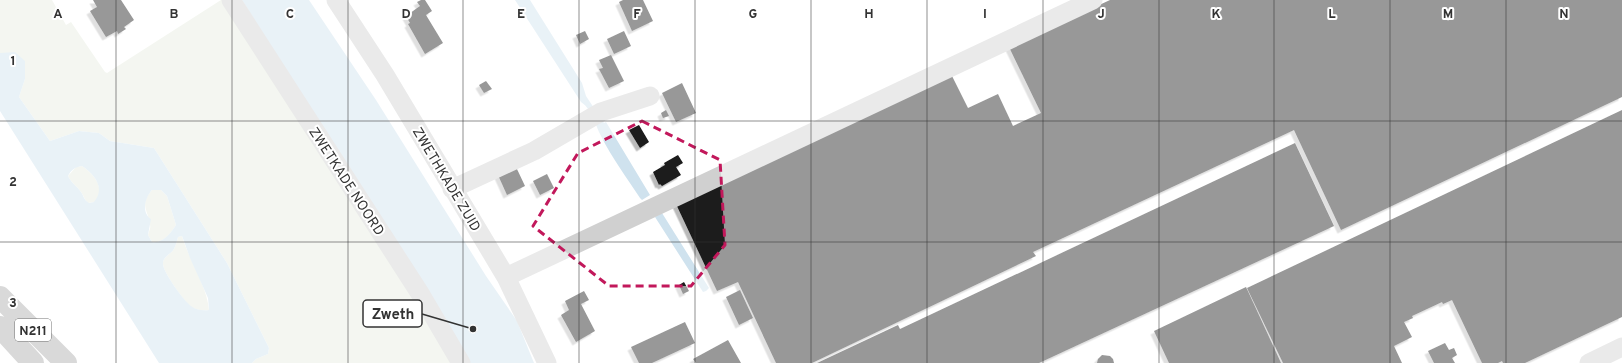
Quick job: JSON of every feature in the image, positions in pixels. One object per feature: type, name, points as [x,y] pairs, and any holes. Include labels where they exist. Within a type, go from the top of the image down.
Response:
[{"type":"main road","name":"N211","points":[[0,297],[66,363]]},
{"type":"main road","name":"N211","points":[[0,327],[33,363]]},
{"type":"street","name":"ZWETKADE NOORD","points":[[231,0],[422,295],[461,363]]},
{"type":"street","name":"ZWETHKADE ZUID","points":[[336,0],[385,74],[452,189],[506,277],[547,363]]},
{"type":"street","points":[[506,277],[1093,0]]},
{"type":"street","points":[[452,189],[534,151],[595,115],[650,96]]},
{"type":"street","points":[[1588,363],[1622,347]]},
{"type":"highlighted area","points":[[642,121],[720,160],[725,245],[691,286],[609,286],[533,226],[578,153]]},
{"type":"shaded area","points":[[0,0],[52,0],[66,25],[71,22],[107,73],[221,0],[227,0],[356,202],[452,363],[252,363],[256,359],[268,354],[269,348],[227,263],[154,148],[110,141],[99,133],[79,131],[50,141],[19,97],[25,79],[2,53],[0,53]]},
{"type":"shaded area","points":[[82,166],[91,173],[99,187],[98,197],[95,202],[88,203],[68,176],[76,167]]},
{"type":"shaded area","points":[[152,190],[161,190],[167,196],[176,225],[163,240],[156,242],[152,242],[148,235],[150,226],[145,207],[148,195]]},
{"type":"shaded area","points":[[182,236],[205,292],[209,310],[200,310],[191,307],[174,286],[164,267],[164,259],[174,249],[178,237]]},
{"type":"water","points":[[242,0],[309,0],[376,100],[486,276],[517,321],[534,363],[470,363]]},
{"type":"water","points":[[515,0],[530,0],[582,83],[586,96],[604,123],[606,122],[650,195],[642,200],[640,198],[610,152],[591,113],[581,102]]},
{"type":"water","points":[[15,52],[25,61],[25,79],[19,97],[50,141],[79,131],[99,133],[110,141],[154,148],[227,263],[269,348],[268,354],[256,359],[252,363],[159,363],[0,111],[0,53]],"holes":[[[82,166],[91,173],[99,187],[99,192],[94,202],[89,203],[68,176],[74,169]],[[152,190],[161,190],[167,196],[176,225],[163,240],[156,242],[152,242],[148,235],[151,219],[146,213],[145,205]],[[182,236],[208,298],[209,310],[197,309],[188,303],[174,286],[166,272],[163,261],[174,249],[178,237]]]},
{"type":"water","points":[[662,213],[709,288],[706,291],[703,292],[655,217]]},
{"type":"building","points":[[93,0],[121,0],[134,20],[124,27],[126,29],[118,34],[117,31],[106,37],[90,11],[97,7]]},
{"type":"building","points":[[425,0],[432,11],[426,15],[443,43],[425,54],[408,24],[410,23],[406,16],[420,6],[417,2]]},
{"type":"building","points":[[623,0],[643,0],[653,21],[632,31],[619,2]]},
{"type":"building","points":[[1110,0],[1622,0],[1622,97],[1341,230],[1294,130],[1033,252],[1036,256],[812,363],[776,363],[738,282],[717,291],[676,204],[951,74],[968,108],[998,94],[1013,126],[1041,113],[1009,47]]},
{"type":"building","points":[[585,31],[589,39],[580,44],[576,35]]},
{"type":"building","points":[[624,31],[631,46],[614,54],[607,39]]},
{"type":"building","points":[[611,55],[624,81],[609,88],[599,69],[603,68],[599,60]]},
{"type":"building","points":[[486,81],[492,89],[484,93],[479,85]]},
{"type":"building","points":[[682,83],[696,113],[676,122],[662,93]]},
{"type":"building","points":[[666,110],[669,116],[663,118],[661,113]]},
{"type":"building","points":[[1622,110],[1622,317],[1525,363],[1503,363],[1502,361],[1498,363],[1482,363],[1452,300],[1443,304],[1442,302],[1412,316],[1413,318],[1404,322],[1412,337],[1394,346],[1402,363],[1283,363],[1247,288]]},
{"type":"building","points":[[639,125],[649,142],[640,148],[629,130]]},
{"type":"building","points":[[1295,143],[1334,226],[1039,363],[817,363],[898,325],[900,329]]},
{"type":"building","points":[[678,155],[683,163],[676,167],[681,175],[662,186],[660,184],[659,185],[653,172],[665,165],[664,163]]},
{"type":"building","points":[[516,167],[525,186],[507,195],[498,175]]},
{"type":"building","points":[[547,174],[554,188],[540,195],[533,181]]},
{"type":"building","points":[[684,282],[689,291],[683,294],[679,285]]},
{"type":"building","points":[[1246,287],[1281,363],[1169,363],[1154,331]]},
{"type":"building","points":[[740,290],[753,318],[739,325],[726,297]]},
{"type":"building","points":[[584,291],[589,300],[581,304],[595,331],[576,342],[561,315],[569,310],[565,301]]},
{"type":"building","points":[[685,322],[695,343],[652,363],[639,363],[631,347]]},
{"type":"building","points":[[728,340],[741,363],[696,363],[693,359]]},
{"type":"building","points":[[1445,343],[1449,350],[1454,348],[1457,355],[1452,358],[1455,363],[1434,363],[1428,351]]},
{"type":"building","points":[[1102,355],[1110,356],[1114,363],[1097,363],[1098,359]]},
{"type":"place","name":"Zweth","points":[[473,329]]}]
